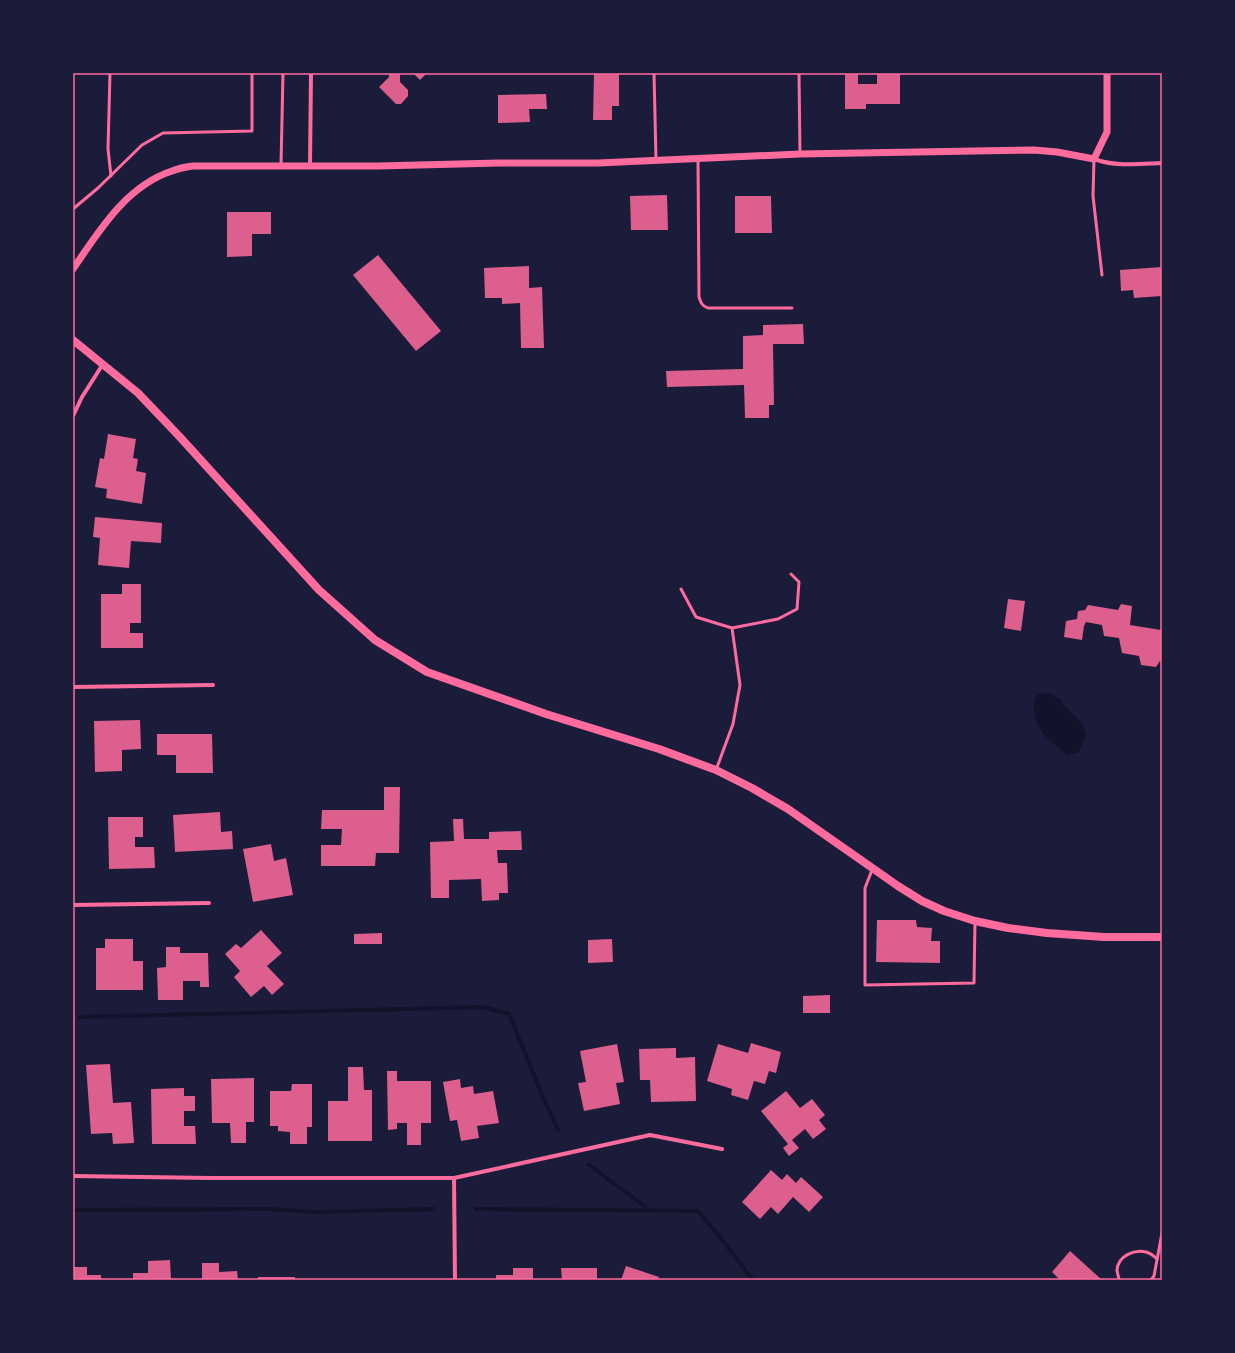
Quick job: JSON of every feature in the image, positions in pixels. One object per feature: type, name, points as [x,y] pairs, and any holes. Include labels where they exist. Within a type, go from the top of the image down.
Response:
[{"type":"main road","points":[[73,340],[138,393],[174,430],[319,590],[375,640],[427,672],[546,714],[659,749],[716,770],[752,788],[788,809],[922,901],[944,911],[975,921],[1008,928],[1047,933],[1104,937],[1162,937]]},
{"type":"street","points":[[310,166],[311,73]]},
{"type":"street","points":[[1094,159],[1107,132],[1107,73]]},
{"type":"street","points":[[73,269],[116,209],[133,193],[151,180],[171,171],[193,166],[378,166],[498,163],[598,163],[800,154],[1034,150],[1057,152],[1094,159],[1101,162],[1124,165],[1162,163]]},
{"type":"street","points":[[73,416],[82,397],[103,364]]},
{"type":"street","points":[[73,686],[213,685]]},
{"type":"street","points":[[73,905],[209,903]]},
{"type":"street","points":[[73,1176],[211,1178],[454,1178],[650,1135],[722,1149]]},
{"type":"street","points":[[454,1178],[455,1280]]},
{"type":"lane","points":[[110,73],[108,149],[111,176]]},
{"type":"lane","points":[[73,209],[111,176],[142,145],[163,133],[252,131],[252,73]]},
{"type":"lane","points":[[281,165],[283,73]]},
{"type":"lane","points":[[654,73],[656,160]]},
{"type":"lane","points":[[799,73],[800,154]]},
{"type":"lane","points":[[698,159],[699,297],[701,304],[708,308],[792,308]]},
{"type":"lane","points":[[1094,159],[1093,196],[1102,275]]},
{"type":"lane","points":[[681,589],[696,617],[732,628],[778,619],[797,609],[799,582],[791,574]]},
{"type":"lane","points":[[716,770],[734,724],[740,685],[732,628]]},
{"type":"lane","points":[[872,868],[865,888],[865,985],[974,983],[975,921]]},
{"type":"lane","points":[[1151,1280],[1154,1276],[1162,1233]]},
{"type":"lane","points":[[1119,1280],[1117,1270],[1120,1260],[1128,1254],[1140,1251],[1148,1252],[1157,1259]]},
{"type":"shaded area","points":[[1049,693],[1061,699],[1062,703],[1083,726],[1086,734],[1079,752],[1068,755],[1050,741],[1037,723],[1034,709],[1035,699],[1038,694]]},
{"type":"building","points":[[389,73],[400,73],[400,82],[408,90],[408,96],[401,104],[396,104],[379,87],[389,77]]},
{"type":"building","points":[[413,73],[427,73],[420,80]]},
{"type":"building","points":[[594,73],[619,73],[619,106],[612,106],[612,120],[593,120]]},
{"type":"building","points":[[845,73],[858,73],[858,84],[877,84],[877,73],[900,73],[900,104],[866,104],[866,109],[845,109]]},
{"type":"building","points":[[546,94],[547,109],[529,109],[530,122],[498,123],[498,95]]},
{"type":"building","points":[[667,195],[668,230],[631,230],[630,196]]},
{"type":"building","points":[[735,196],[771,196],[772,233],[735,233]]},
{"type":"building","points":[[227,212],[271,212],[271,234],[252,234],[252,256],[227,257]]},
{"type":"building","points":[[378,255],[441,331],[416,351],[353,275]]},
{"type":"building","points":[[529,266],[529,288],[542,287],[544,348],[521,348],[520,303],[502,304],[502,298],[485,298],[484,268]]},
{"type":"building","points":[[1162,267],[1162,296],[1134,298],[1133,290],[1121,291],[1120,270]]},
{"type":"building","points":[[803,324],[804,344],[773,344],[774,405],[769,405],[769,418],[745,418],[744,385],[667,387],[666,371],[743,369],[743,336],[763,335],[763,325]]},
{"type":"building","points":[[108,434],[136,439],[133,458],[138,459],[136,471],[146,473],[142,504],[106,498],[107,489],[95,487],[100,458],[104,459]]},
{"type":"building","points":[[95,517],[162,523],[161,543],[131,541],[129,568],[98,565],[100,538],[93,537]]},
{"type":"building","points":[[122,584],[141,584],[141,623],[130,623],[130,633],[143,633],[143,648],[101,648],[101,594],[122,594]]},
{"type":"building","points":[[1008,599],[1025,601],[1021,631],[1004,628]]},
{"type":"building","points":[[1121,604],[1132,606],[1130,625],[1161,630],[1162,628],[1162,662],[1160,661],[1156,667],[1141,665],[1139,656],[1122,653],[1119,638],[1104,636],[1102,625],[1086,622],[1082,640],[1064,637],[1066,621],[1077,619],[1078,611],[1085,610],[1088,605],[1118,610]]},
{"type":"building","points":[[140,720],[141,749],[122,750],[122,771],[95,772],[94,721]]},
{"type":"building","points":[[157,734],[212,734],[213,773],[176,773],[176,755],[157,755]]},
{"type":"building","points":[[384,787],[400,787],[399,853],[376,853],[375,866],[321,866],[321,845],[341,845],[342,829],[321,829],[322,810],[384,810]]},
{"type":"building","points":[[220,812],[221,832],[232,831],[233,849],[175,852],[173,815]]},
{"type":"building","points":[[108,817],[143,817],[143,837],[135,837],[135,847],[154,847],[155,868],[109,869]]},
{"type":"building","points":[[453,819],[463,819],[464,839],[489,839],[489,832],[521,831],[522,850],[497,850],[498,863],[507,863],[508,893],[499,893],[499,900],[482,901],[481,879],[449,880],[449,898],[431,898],[430,842],[454,841]]},
{"type":"building","points":[[271,844],[274,861],[286,858],[293,895],[253,902],[243,849]]},
{"type":"building","points":[[877,920],[916,920],[917,927],[932,928],[931,941],[940,941],[940,963],[876,962]]},
{"type":"building","points":[[261,930],[282,953],[267,966],[284,984],[272,995],[264,986],[251,997],[234,977],[240,971],[225,954],[236,944],[241,948]]},
{"type":"building","points":[[382,933],[382,944],[354,944],[354,934]]},
{"type":"building","points":[[105,939],[133,939],[133,961],[143,961],[143,990],[96,990],[96,948],[105,948]]},
{"type":"building","points":[[612,939],[613,962],[588,963],[588,940]]},
{"type":"building","points":[[166,947],[180,947],[180,953],[208,953],[209,987],[200,987],[200,981],[183,981],[183,1000],[158,1000],[157,968],[166,967]]},
{"type":"building","points":[[830,995],[830,1013],[803,1013],[803,996]]},
{"type":"building","points":[[751,1043],[781,1052],[776,1073],[769,1071],[765,1084],[754,1081],[748,1100],[731,1095],[732,1089],[707,1081],[718,1044],[748,1053]]},
{"type":"building","points":[[617,1044],[624,1082],[616,1083],[620,1104],[584,1111],[578,1083],[586,1082],[580,1051]]},
{"type":"building","points":[[676,1048],[676,1058],[695,1057],[696,1101],[651,1102],[650,1080],[640,1080],[639,1049]]},
{"type":"building","points":[[110,1064],[113,1103],[131,1102],[134,1143],[113,1144],[112,1133],[91,1134],[86,1065]]},
{"type":"building","points":[[348,1067],[363,1067],[364,1090],[372,1090],[372,1141],[328,1141],[328,1101],[348,1101]]},
{"type":"building","points":[[387,1071],[397,1071],[397,1081],[431,1081],[431,1123],[421,1123],[421,1145],[407,1145],[407,1123],[397,1123],[397,1129],[388,1130]]},
{"type":"building","points":[[254,1078],[254,1122],[246,1122],[246,1143],[231,1143],[230,1123],[212,1123],[211,1079]]},
{"type":"building","points":[[460,1079],[461,1088],[473,1086],[474,1094],[493,1091],[499,1123],[477,1126],[479,1138],[461,1141],[457,1120],[450,1121],[443,1082]]},
{"type":"building","points":[[292,1084],[312,1084],[312,1127],[307,1127],[307,1144],[290,1144],[290,1132],[278,1131],[278,1126],[270,1126],[270,1091],[291,1091]]},
{"type":"building","points":[[184,1088],[184,1096],[195,1096],[195,1111],[184,1111],[184,1126],[195,1126],[196,1144],[152,1144],[151,1089]]},
{"type":"building","points":[[786,1091],[800,1108],[812,1099],[825,1115],[819,1120],[826,1129],[813,1139],[805,1129],[792,1140],[799,1148],[789,1156],[783,1148],[788,1144],[761,1111]]},
{"type":"building","points":[[771,1170],[782,1180],[787,1174],[796,1183],[801,1177],[823,1197],[809,1212],[793,1197],[778,1214],[771,1207],[760,1219],[742,1202]]},
{"type":"building","points":[[1070,1251],[1102,1280],[1060,1280],[1052,1272]]},
{"type":"building","points":[[170,1260],[171,1280],[133,1280],[133,1273],[148,1273],[148,1261]]},
{"type":"building","points":[[202,1263],[219,1263],[219,1272],[237,1271],[238,1280],[202,1280]]},
{"type":"building","points":[[626,1266],[659,1277],[658,1280],[621,1280]]},
{"type":"building","points":[[73,1267],[87,1267],[87,1275],[101,1275],[101,1280],[73,1280]]},
{"type":"building","points":[[513,1268],[533,1268],[533,1280],[496,1280],[496,1275],[513,1275]]},
{"type":"building","points":[[561,1268],[597,1268],[597,1280],[562,1280]]},
{"type":"building","points":[[258,1277],[295,1277],[295,1280],[258,1280]]},
{"type":"waterway","points":[[80,1017],[484,1007],[509,1014],[558,1130]]},
{"type":"waterway","points":[[589,1165],[650,1210]]},
{"type":"waterway","points":[[73,1210],[270,1209],[315,1212],[434,1209]]},
{"type":"waterway","points":[[476,1209],[698,1211],[753,1280]]}]
